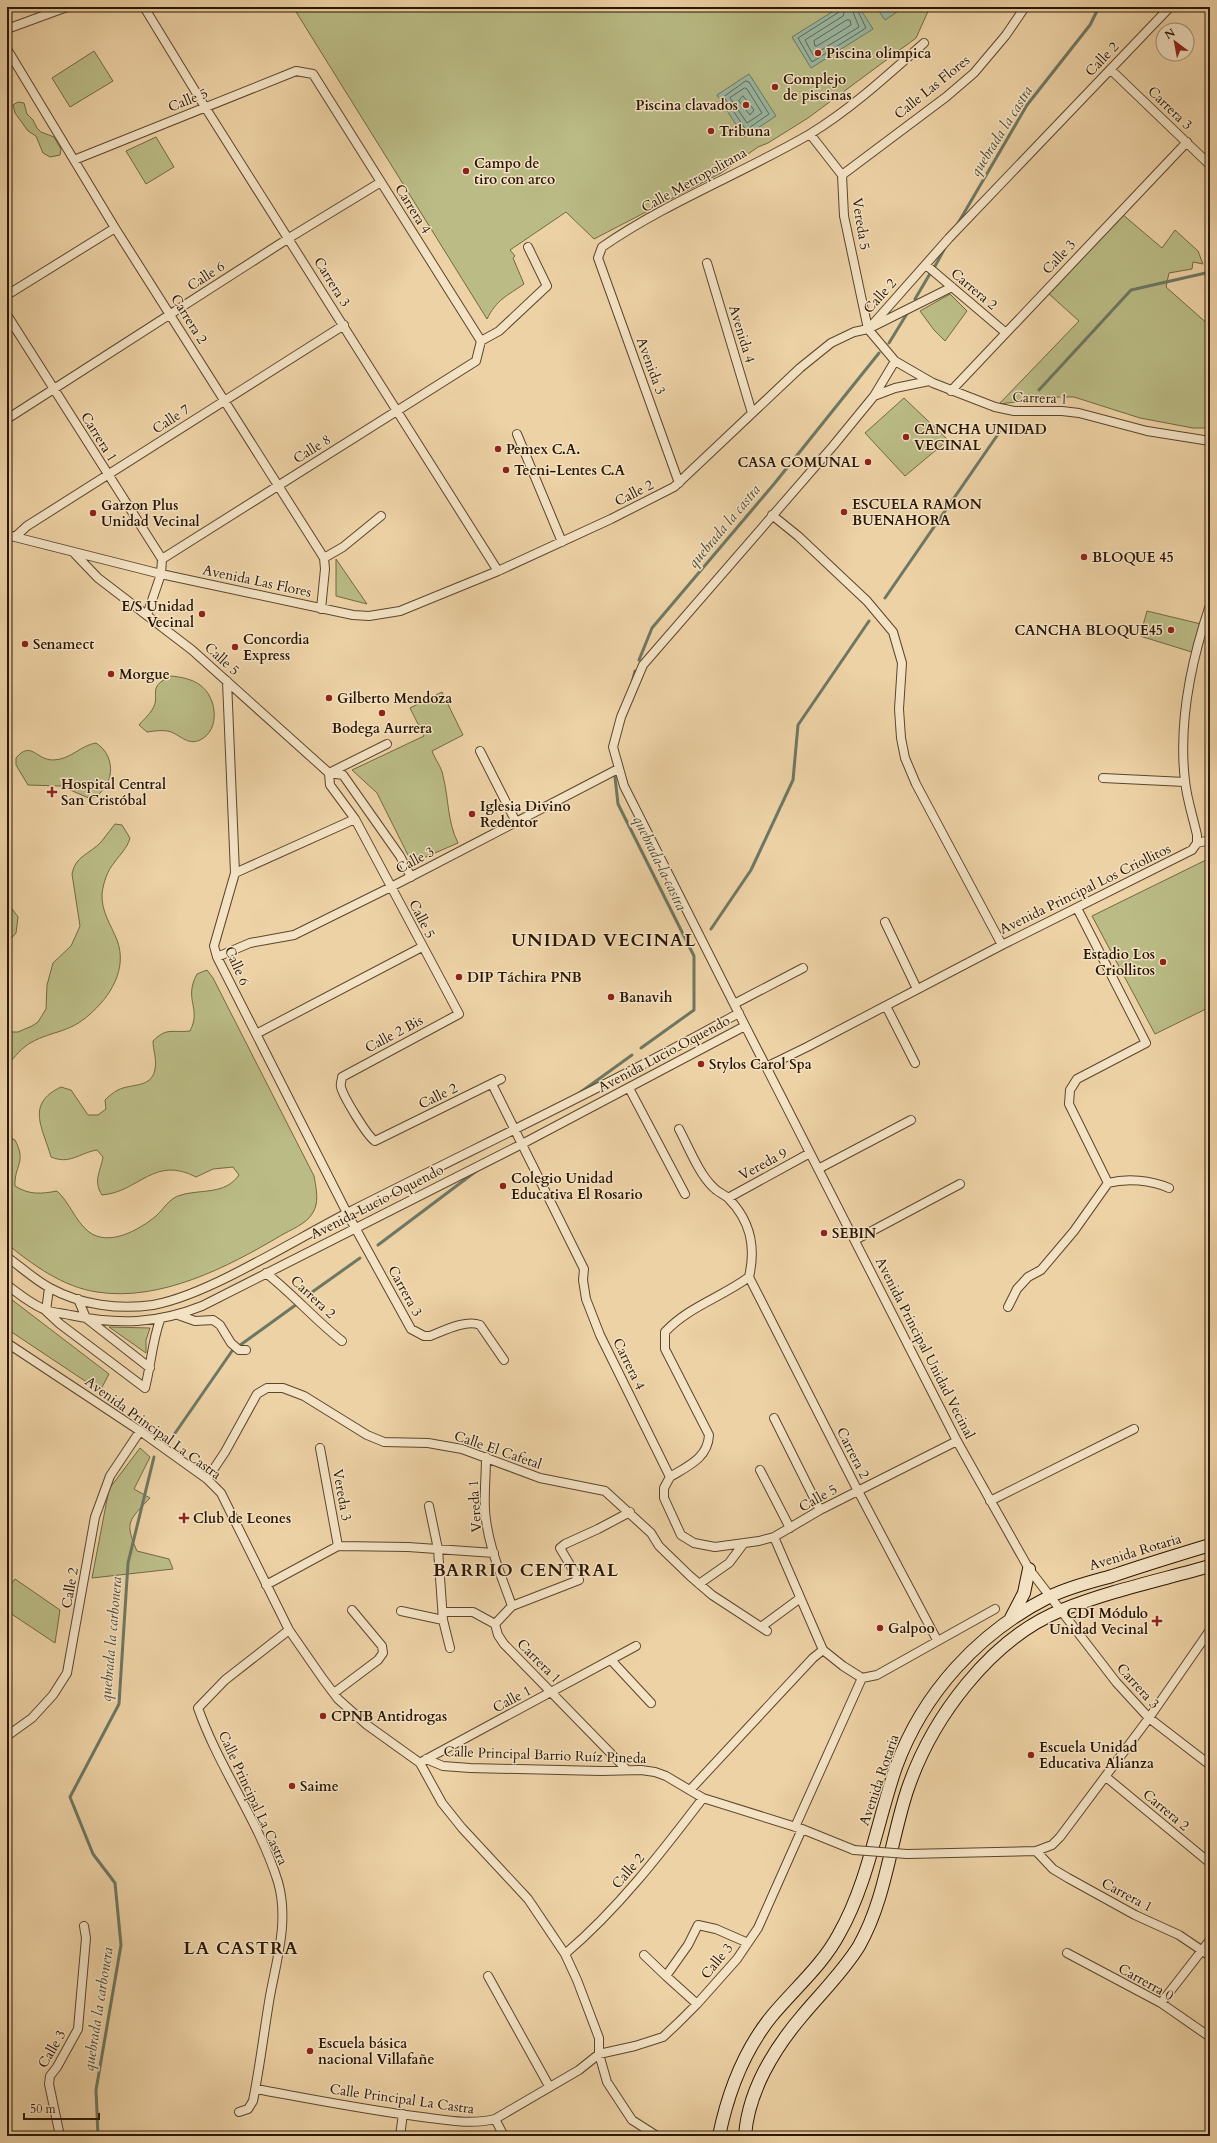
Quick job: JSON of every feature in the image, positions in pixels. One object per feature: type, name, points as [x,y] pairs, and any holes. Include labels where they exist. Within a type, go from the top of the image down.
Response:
[{"type":"main road","name":"Avenida Rotaria","points":[[719,2136],[731,2091],[752,2044],[772,2016],[814,1970],[830,1949],[849,1916],[865,1870],[888,1791],[907,1741],[939,1687],[951,1672],[1005,1624],[1051,1596],[1210,1545]]},
{"type":"main road","points":[[748,2134],[758,2089],[776,2050],[801,2017],[838,1976],[854,1954],[868,1928],[882,1889],[907,1791],[927,1744],[956,1697],[994,1655],[1030,1627],[1061,1610],[1210,1566]]},
{"type":"main road","points":[[1005,1624],[1021,1601],[1027,1584],[1029,1569]]},
{"type":"street","points":[[7,29],[67,7]]},
{"type":"street","name":"Carrera 3","points":[[144,7],[205,107],[498,571]]},
{"type":"street","name":"Calle Las Flores","points":[[842,175],[946,97],[974,73],[1006,35],[1025,7]]},
{"type":"street","name":"Calle 2","points":[[498,571],[562,542],[679,483],[800,368],[831,343],[854,332],[868,329],[974,211],[1170,7]]},
{"type":"street","name":"Calle Metropolitana","points":[[598,258],[602,248],[610,242],[694,193],[810,134],[866,92],[924,44]]},
{"type":"street","name":"Carrera 2","points":[[7,49],[115,228],[171,314],[324,558]]},
{"type":"street","name":"Carrera 3","points":[[1111,70],[1210,165]]},
{"type":"street","name":"Calle 5","points":[[74,160],[296,71],[313,74]]},
{"type":"street","name":"Carrera 4","points":[[313,74],[481,341]]},
{"type":"street","points":[[810,134],[842,175]]},
{"type":"street","name":"Calle 3","points":[[951,391],[1187,142]]},
{"type":"street","name":"Vereda 5","points":[[842,175],[845,222],[868,329]]},
{"type":"street","name":"Calle 6","points":[[7,419],[55,390],[289,238],[380,182]]},
{"type":"street","points":[[7,295],[115,228]]},
{"type":"street","points":[[481,341],[499,331],[547,286],[528,247]]},
{"type":"street","name":"Avenida 3","points":[[598,258],[679,483]]},
{"type":"street","name":"Avenida 4","points":[[707,263],[752,413]]},
{"type":"street","name":"Carrera 2","points":[[926,265],[1006,333]]},
{"type":"street","points":[[868,329],[952,288]]},
{"type":"street","name":"Carrera 1","points":[[7,314],[107,475],[162,559]]},
{"type":"street","name":"Calle 7","points":[[11,536],[344,325]]},
{"type":"street","name":"Carrera 1","points":[[868,329],[895,362],[929,381],[972,400],[1014,411],[1062,411],[1079,413],[1147,431],[1210,441]]},
{"type":"street","name":"Calle 8","points":[[162,559],[476,361],[481,341]]},
{"type":"street","name":"Avenida Principal Unidad Vecinal","points":[[895,362],[874,396],[643,665],[621,717],[613,747],[624,786],[957,1441],[1029,1569],[1061,1610]]},
{"type":"street","points":[[874,396],[895,388],[929,381]]},
{"type":"street","points":[[517,434],[562,542]]},
{"type":"street","points":[[772,515],[798,536],[867,601],[893,632],[902,662],[899,709],[905,758],[916,784],[930,806],[1002,944]]},
{"type":"street","points":[[321,608],[325,569],[324,558],[343,547],[381,516]]},
{"type":"street","name":"Avenida Las Flores","points":[[11,536],[161,574],[353,615],[369,616],[400,611],[498,571]]},
{"type":"street","name":"Calle 5","points":[[74,553],[98,578],[192,650],[329,773],[343,775],[400,856],[410,877]]},
{"type":"street","points":[[147,615],[161,574],[162,559]]},
{"type":"street","points":[[1210,605],[1189,679],[1185,711],[1185,782],[1195,823],[1197,843],[1210,840]]},
{"type":"street","name":"Calle 6","points":[[227,681],[235,873],[214,946],[217,957],[348,1213]]},
{"type":"street","points":[[329,773],[388,744]]},
{"type":"street","points":[[480,751],[516,822]]},
{"type":"street","name":"Calle 3","points":[[217,957],[250,943],[294,935],[392,887],[618,769]]},
{"type":"street","name":"Calle 5","points":[[329,773],[330,785],[356,819],[422,947],[459,1014]]},
{"type":"street","points":[[1103,778],[1185,782]]},
{"type":"street","points":[[235,873],[356,819]]},
{"type":"street","name":"Avenida Principal Los Criollitos","points":[[766,1067],[886,1006],[1002,944],[1186,854],[1192,850],[1197,843]]},
{"type":"street","points":[[1077,908],[1146,1043],[1076,1080],[1070,1090],[1069,1104],[1108,1183]]},
{"type":"street","points":[[885,922],[917,989]]},
{"type":"street","points":[[256,1034],[422,947]]},
{"type":"street","points":[[734,1004],[803,968]]},
{"type":"street","points":[[886,1006],[915,1063]]},
{"type":"street","name":"Avenida Lucio Oquendo","points":[[7,1257],[48,1288],[78,1299],[107,1306],[124,1307],[154,1305],[178,1299],[242,1270],[348,1213],[516,1130],[739,1013]]},
{"type":"street","name":"Calle 2 Bis","points":[[385,1136],[375,1140],[368,1137],[341,1087],[342,1077],[459,1014]]},
{"type":"street","name":"Avenida Lucio Oquendo","points":[[7,1285],[46,1311],[86,1318],[136,1322],[160,1320],[177,1315],[202,1306],[355,1227],[522,1144],[745,1026]]},
{"type":"street","name":"Calle 2","points":[[385,1136],[501,1079]]},
{"type":"street","points":[[492,1084],[522,1144]]},
{"type":"street","points":[[629,1088],[685,1194]]},
{"type":"street","points":[[818,1169],[911,1120]]},
{"type":"street","name":"Vereda 9","points":[[679,1129],[705,1177],[713,1187],[728,1198],[746,1222],[753,1250],[749,1277]]},
{"type":"street","name":"Carrera 4","points":[[522,1144],[584,1269],[583,1280],[586,1299],[600,1335],[670,1477]]},
{"type":"street","name":"Vereda 9","points":[[728,1198],[810,1153]]},
{"type":"street","points":[[1008,1307],[1017,1289],[1028,1277],[1041,1270],[1074,1232],[1108,1183],[1118,1180],[1145,1181],[1169,1188]]},
{"type":"street","points":[[854,1240],[960,1184]]},
{"type":"street","points":[[348,1213],[355,1227]]},
{"type":"street","name":"Carrera 3","points":[[355,1227],[412,1329],[424,1336],[430,1336],[468,1323],[475,1323],[480,1325],[504,1360]]},
{"type":"street","name":"Carrera 2","points":[[266,1273],[290,1292],[328,1330],[342,1341]]},
{"type":"street","points":[[744,1543],[715,1547],[694,1543],[681,1534],[664,1498],[664,1488],[670,1477],[694,1462],[704,1453],[708,1444],[709,1435],[665,1349],[665,1332],[677,1321],[703,1303],[749,1277]]},
{"type":"street","name":"Carrera 2","points":[[749,1277],[858,1491],[937,1640]]},
{"type":"street","points":[[48,1288],[46,1311],[60,1324],[144,1388],[150,1368],[154,1334],[160,1320]]},
{"type":"street","points":[[78,1299],[86,1318],[150,1368]]},
{"type":"street","points":[[177,1315],[195,1320],[213,1320],[220,1325],[231,1343],[239,1350],[246,1350]]},
{"type":"street","name":"Avenida Principal La Castra","points":[[7,1343],[207,1479],[223,1498],[289,1630],[334,1693],[367,1725],[423,1761],[442,1803],[462,1828],[528,1899],[565,1954],[599,2038],[599,2054],[607,2082],[618,2101],[632,2120],[657,2136]]},
{"type":"street","name":"Calle El Cafetal","points":[[207,1479],[225,1452],[257,1394],[267,1388],[283,1388],[304,1396],[360,1431],[384,1442],[446,1446],[486,1457],[540,1478],[605,1491],[630,1512],[651,1533],[671,1558],[699,1584],[712,1595],[764,1629],[799,1599]]},
{"type":"street","points":[[774,1418],[820,1510]]},
{"type":"street","points":[[990,1501],[1134,1429]]},
{"type":"street","name":"Calle 2","points":[[7,1736],[32,1718],[53,1696],[67,1673],[95,1517],[110,1476],[140,1432]]},
{"type":"street","name":"Calle 5","points":[[744,1543],[774,1537],[820,1510],[957,1441]]},
{"type":"street","name":"Vereda 3","points":[[320,1448],[338,1546]]},
{"type":"street","name":"Vereda 1","points":[[486,1457],[485,1510],[494,1553]]},
{"type":"street","points":[[760,1470],[790,1528]]},
{"type":"street","points":[[429,1506],[438,1549],[443,1616],[450,1648]]},
{"type":"street","points":[[401,1612],[443,1616],[473,1612],[495,1624],[512,1606],[579,1580],[560,1548],[565,1544],[630,1512]]},
{"type":"street","points":[[774,1537],[799,1599],[823,1650],[843,1666],[862,1678],[877,1674],[995,1609]]},
{"type":"street","points":[[699,1584],[728,1563],[744,1543]]},
{"type":"street","points":[[266,1585],[338,1546],[376,1546],[494,1553],[512,1606]]},
{"type":"street","points":[[334,1693],[378,1660],[383,1653],[382,1646],[352,1610]]},
{"type":"street","name":"Carrera 3","points":[[1061,1610],[1112,1677],[1149,1718],[1210,1766]]},
{"type":"street","name":"Carrera 1","points":[[495,1624],[498,1635],[504,1644],[627,1770]]},
{"type":"street","name":"Calle Principal La Castra","points":[[239,2112],[248,2109],[253,2101],[256,2089],[270,1995],[279,1955],[283,1918],[282,1897],[278,1881],[260,1838],[208,1732],[198,1708],[226,1680],[289,1630]]},
{"type":"street","name":"Calle Principal Barrio Ruíz Pineda","points":[[423,1761],[443,1766],[470,1768],[601,1771],[627,1770],[655,1772],[703,1798],[798,1828],[854,1850],[907,1854],[1036,1851],[1052,1845],[1060,1837],[1106,1777],[1209,1635]]},
{"type":"street","name":"Calle 1","points":[[423,1761],[636,1646]]},
{"type":"street","points":[[690,1790],[813,1658],[823,1650]]},
{"type":"street","points":[[610,1660],[651,1703]]},
{"type":"street","name":"Calle 3","points":[[599,2054],[635,2046],[663,2037],[697,2004],[737,1959],[758,1928],[798,1828],[862,1678]]},
{"type":"street","name":"Carrera 2","points":[[1106,1777],[1210,1863]]},
{"type":"street","name":"Calle 2","points":[[565,1954],[602,1920],[628,1892],[703,1798]]},
{"type":"street","name":"Carrera 1","points":[[1036,1851],[1053,1869],[1135,1915],[1179,1935],[1210,1956]]},
{"type":"street","points":[[666,1976],[688,1945],[698,1925],[716,1929],[748,1943]]},
{"type":"street","name":"Calle 3","points":[[60,2136],[49,2084],[50,2076],[57,2067],[78,2029],[86,1938],[84,1926]]},
{"type":"street","points":[[1161,2003],[1210,1940]]},
{"type":"street","name":"Carrerra 0","points":[[1067,1953],[1161,2003],[1210,2037]]},
{"type":"street","points":[[644,1955],[697,2004]]},
{"type":"street","points":[[488,1976],[549,2086]]},
{"type":"street","name":"Calle Principal La Castra","points":[[256,2089],[403,2114],[480,2123],[495,2119],[578,2070],[599,2054]]},
{"type":"street","points":[[400,2136],[403,2114]]},
{"type":"street","points":[[495,2119],[504,2136]]},
{"type":"green space","points":[[293,7],[930,7],[916,38],[808,118],[768,143],[758,147],[721,173],[594,239],[566,212],[510,250],[515,256],[513,258],[524,284],[499,302],[487,319]]},
{"type":"green space","points":[[94,51],[113,81],[70,107],[52,78]]},
{"type":"green space","points":[[18,102],[24,103],[27,114],[41,132],[54,137],[61,149],[60,155],[50,157],[43,153],[36,136],[28,131],[15,113],[13,105]]},
{"type":"green space","points":[[156,137],[174,167],[146,184],[126,151]]},
{"type":"green space","points":[[1122,214],[1162,248],[1175,230],[1198,251],[1203,264],[1193,262],[1192,269],[1169,273],[1166,287],[1210,326],[1210,428],[1193,428],[1140,418],[1074,397],[1058,397],[999,404],[1079,321],[1049,294]]},
{"type":"green space","points":[[950,294],[967,311],[945,341],[934,330],[920,311]]},
{"type":"green space","name":"CANCHA UNIDAD VECINAL","points":[[904,398],[948,440],[905,476],[865,433]]},
{"type":"green space","points":[[336,559],[367,604],[336,596]]},
{"type":"green space","name":"CANCHA BLOQUE45","points":[[1147,611],[1201,624],[1195,653],[1140,636]]},
{"type":"green space","points":[[171,676],[194,681],[206,690],[210,697],[213,705],[214,721],[207,735],[200,740],[191,742],[187,741],[168,731],[147,732],[139,725],[151,712],[155,705],[156,688],[158,684]]},
{"type":"green space","points":[[442,692],[463,735],[432,751],[442,773],[450,818],[454,835],[458,843],[412,863],[377,793],[352,770],[424,736],[410,708]]},
{"type":"green space","points":[[96,743],[108,756],[110,772],[105,788],[91,799],[61,786],[28,785],[16,765],[16,758],[21,753],[26,751],[34,752],[42,757],[53,760],[65,758],[85,746]]},
{"type":"green space","points":[[115,824],[122,825],[130,838],[129,842],[107,874],[102,894],[103,906],[120,951],[119,972],[115,982],[104,1000],[82,1021],[67,1029],[39,1038],[28,1044],[7,1065],[7,1032],[18,1032],[38,1022],[46,1009],[47,985],[53,963],[71,946],[80,926],[72,874],[76,863],[101,842]]},
{"type":"green space","name":"Estadio Los Criollitos","points":[[1210,858],[1210,1007],[1155,1034],[1092,916]]},
{"type":"green space","points":[[7,906],[10,906],[18,917],[16,933],[7,943]]},
{"type":"green space","points":[[207,970],[213,978],[314,1176],[317,1200],[314,1210],[309,1218],[302,1224],[260,1248],[216,1270],[169,1287],[145,1292],[121,1294],[97,1292],[60,1280],[27,1260],[7,1244],[7,1136],[15,1140],[20,1154],[15,1186],[25,1191],[35,1193],[57,1191],[66,1201],[84,1228],[97,1236],[106,1238],[124,1235],[141,1227],[156,1216],[170,1201],[177,1196],[220,1189],[227,1186],[239,1175],[233,1167],[213,1169],[196,1177],[181,1171],[169,1170],[158,1172],[126,1188],[102,1195],[99,1190],[98,1177],[103,1157],[97,1150],[64,1160],[51,1157],[41,1127],[40,1109],[43,1101],[50,1094],[61,1087],[71,1090],[88,1115],[98,1115],[106,1109],[105,1100],[113,1093],[123,1088],[143,1083],[151,1079],[155,1069],[153,1041],[166,1032],[190,1031],[194,1016],[192,997],[193,983],[197,974]]},
{"type":"green space","points":[[7,1296],[109,1374],[100,1391],[7,1329]]},
{"type":"green space","points":[[109,1327],[150,1328],[146,1340],[146,1353]]},
{"type":"green space","points":[[140,1448],[150,1457],[134,1489],[150,1498],[133,1517],[130,1527],[131,1534],[137,1551],[169,1559],[173,1569],[92,1578],[109,1489]]},
{"type":"green space","points":[[15,1579],[60,1610],[55,1643],[7,1611],[7,1590]]},
{"type":"water","name":"Piscina olímpica","points":[[840,7],[859,7],[873,29],[811,68],[792,37]]},
{"type":"water","points":[[876,7],[903,7],[903,8],[885,20]]},
{"type":"water","name":"Piscina clavados","points":[[749,74],[776,116],[744,137],[717,95]]},
{"type":"waterway","name":"quebrada la castra","points":[[957,225],[1027,105],[1090,25],[1099,7]]},
{"type":"waterway","name":"quebrada la castra","points":[[934,268],[946,246]]},
{"type":"waterway","name":"quebrada la castra","points":[[915,299],[931,272]]},
{"type":"waterway","name":"quebrada la carbonera","points":[[1039,390],[1131,290],[1210,272]]},
{"type":"waterway","name":"quebrada la castra","points":[[889,343],[908,312]]},
{"type":"waterway","name":"quebrada la castra","points":[[639,660],[652,628],[774,484],[879,353]]},
{"type":"waterway","name":"quebrada la carbonera","points":[[885,598],[1003,427]]},
{"type":"waterway","name":"quebrada la carbonera","points":[[711,929],[751,870],[793,780],[798,725],[869,621]]},
{"type":"waterway","name":"quebrada la castra","points":[[632,683],[635,671]]},
{"type":"waterway","name":"quebrada la castra","points":[[615,777],[618,804],[694,956],[694,1010],[641,1048]]},
{"type":"waterway","name":"quebrada la carbonera","points":[[578,1094],[632,1055]]},
{"type":"waterway","name":"quebrada la carbonera","points":[[378,1245],[479,1169]]},
{"type":"waterway","name":"quebrada la carbonera","points":[[308,1295],[360,1258]]},
{"type":"waterway","name":"quebrada la carbonera","points":[[171,1439],[232,1351],[297,1304]]},
{"type":"waterway","name":"quebrada la carbonera","points":[[98,2136],[96,2090],[121,1945],[115,1883],[93,1854],[70,1797],[119,1704],[128,1563],[154,1457]]},
{"type":"place","name":"Piscina olímpica","points":[[818,53]]},
{"type":"place","name":"Complejo de piscinas","points":[[775,87]]},
{"type":"place","name":"Piscina clavados","points":[[746,105]]},
{"type":"place","name":"Tribuna","points":[[711,131]]},
{"type":"place","name":"Campo de tiro con arco","points":[[466,171]]},
{"type":"place","name":"CANCHA UNIDAD VECINAL","points":[[906,437]]},
{"type":"place","name":"Pemex C.A.","points":[[498,449]]},
{"type":"place","name":"CASA COMUNAL","points":[[868,462]]},
{"type":"place","name":"Tecni-Lentes C.A","points":[[506,470]]},
{"type":"place","name":"ESCUELA RAMON BUENAHORA","points":[[844,512]]},
{"type":"place","name":"Garzon Plus Unidad Vecinal","points":[[93,513]]},
{"type":"place","name":"BLOQUE 45","points":[[1084,557]]},
{"type":"place","name":"E/S Unidad Vecinal","points":[[202,614]]},
{"type":"place","name":"CANCHA BLOQUE45","points":[[1171,630]]},
{"type":"place","name":"Senamect","points":[[25,644]]},
{"type":"place","name":"Concordia Express","points":[[235,647]]},
{"type":"place","name":"Morgue","points":[[111,674]]},
{"type":"place","name":"Gilberto Mendoza","points":[[329,698]]},
{"type":"place","name":"Bodega Aurrera","points":[[382,713]]},
{"type":"place","name":"Hospital Central San Cristóbal","points":[[52,792]]},
{"type":"place","name":"Iglesia Divino Redentor","points":[[472,814]]},
{"type":"place","name":"Estadio Los Criollitos","points":[[1163,962]]},
{"type":"place","name":"DIP Táchira PNB","points":[[459,977]]},
{"type":"place","name":"Banavih","points":[[611,997]]},
{"type":"place","name":"Stylos Carol Spa","points":[[701,1064]]},
{"type":"place","name":"Colegio Unidad Educativa El Rosario","points":[[503,1186]]},
{"type":"place","name":"SEBIN","points":[[824,1233]]},
{"type":"place","name":"Club de Leones","points":[[184,1518]]},
{"type":"place","name":"CDI Módulo Unidad Vecinal","points":[[1157,1621]]},
{"type":"place","name":"Galpoo","points":[[880,1628]]},
{"type":"place","name":"CPNB Antidrogas","points":[[323,1716]]},
{"type":"place","name":"Escuela Unidad Educativa Alianza","points":[[1031,1755]]},
{"type":"place","name":"Saime","points":[[292,1786]]},
{"type":"place","name":"Escuela básica nacional Villafañe","points":[[310,2051]]},
{"type":"district","name":"UNIDAD VECINAL","points":[[604,940]]},
{"type":"district","name":"BARRIO CENTRAL","points":[[526,1570]]},
{"type":"district","name":"LA CASTRA","points":[[241,1948]]}]
